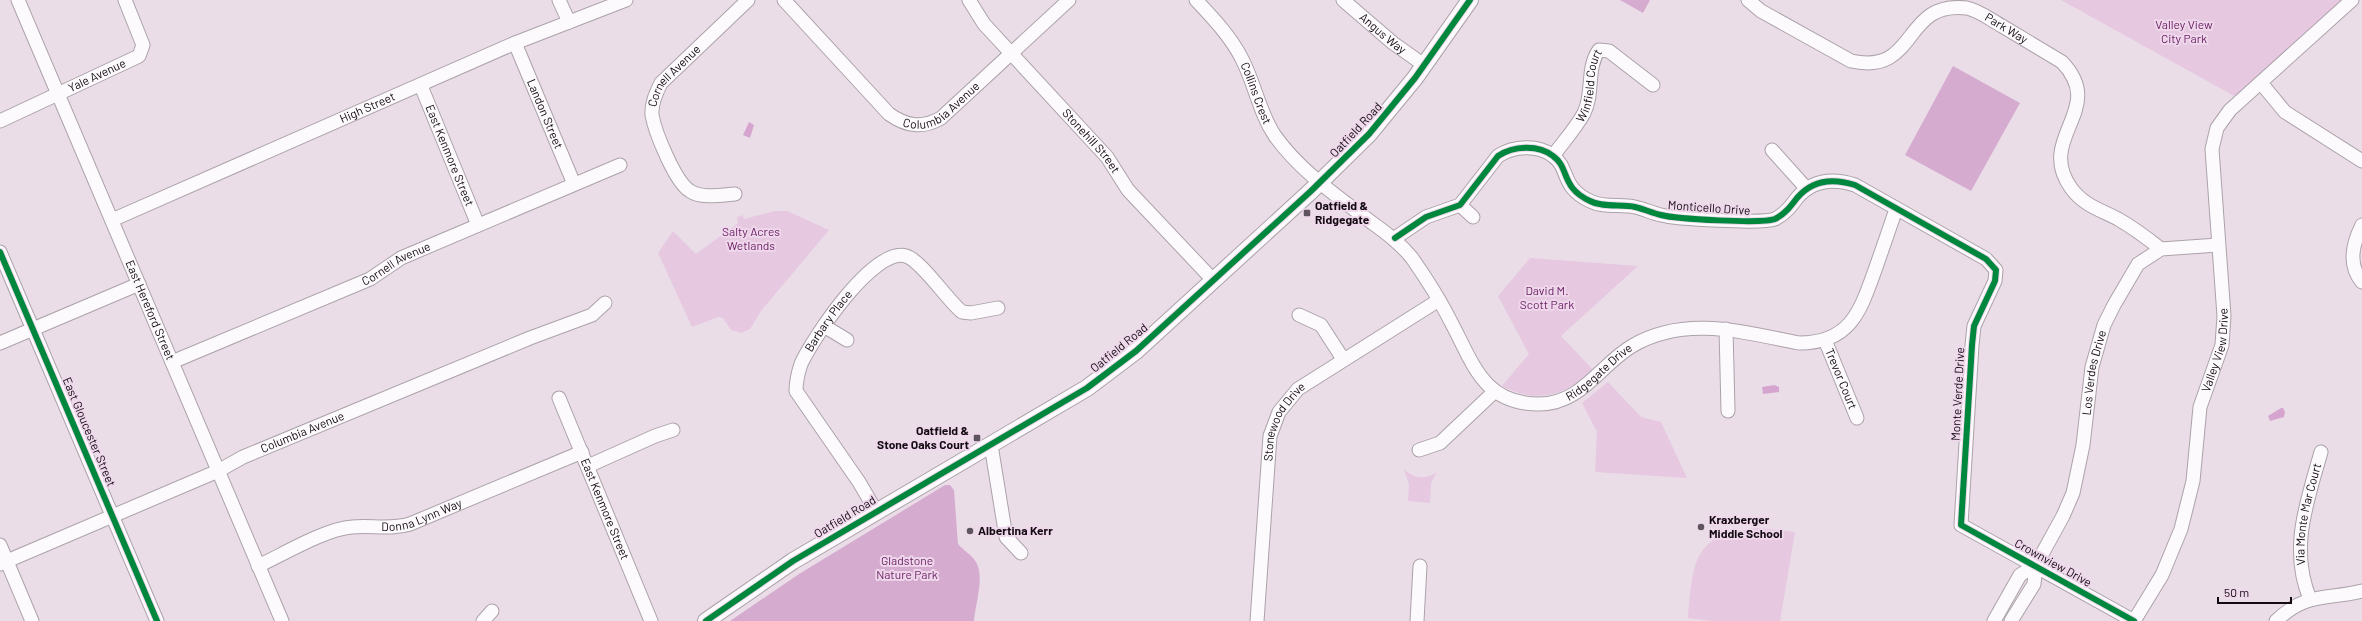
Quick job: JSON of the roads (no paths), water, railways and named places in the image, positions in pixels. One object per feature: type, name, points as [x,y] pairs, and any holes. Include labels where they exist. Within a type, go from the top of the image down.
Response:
[{"type":"main road","name":"Oatfield Road","points":[[706,621],[793,561],[991,445],[1101,378],[1136,351],[1214,281],[1369,134],[1424,65],[1470,0]]},
{"type":"street","name":"East Hereford Street","points":[[18,0],[282,621]]},
{"type":"street","name":"Yale Avenue","points":[[0,121],[126,64],[141,54],[143,46],[125,0]]},
{"type":"street","points":[[558,0],[568,22]]},
{"type":"street","name":"High Street","points":[[112,220],[421,86],[515,43],[626,0]]},
{"type":"street","name":"Cornell Avenue","points":[[735,194],[703,195],[690,191],[678,180],[652,114],[654,98],[661,83],[748,0]]},
{"type":"street","name":"Columbia Avenue","points":[[784,0],[889,114],[907,124],[925,125],[941,118],[1069,0]]},
{"type":"street","name":"Stonehill Street","points":[[970,0],[977,14],[1011,53],[1107,157],[1128,190],[1214,281]]},
{"type":"street","name":"Collins Crest","points":[[1196,0],[1225,32],[1243,60],[1259,105],[1276,136],[1307,173],[1320,182]]},
{"type":"street","name":"Angus Way","points":[[1343,0],[1393,43],[1424,65]]},
{"type":"street","name":"Park Way","points":[[1748,0],[1761,11],[1851,61],[1865,64],[1878,62],[1894,53],[1917,21],[1926,14],[1936,8],[1956,6],[1977,12],[2062,62],[2072,73],[2078,86],[2078,107],[2062,143],[2062,169],[2074,192],[2095,208],[2137,230],[2161,249]]},
{"type":"street","name":"Valley View Drive","points":[[2134,621],[2162,575],[2181,529],[2192,481],[2200,407],[2219,355],[2224,333],[2213,141],[2224,117],[2352,0]]},
{"type":"street","name":"Landon Street","points":[[515,43],[574,184]]},
{"type":"street","name":"Winfield Court","points":[[1553,156],[1584,113],[1588,98],[1592,59],[1599,50],[1609,51],[1653,85]]},
{"type":"street","points":[[2262,83],[2284,112],[2362,161]]},
{"type":"street","name":"East Kenmore Street","points":[[421,86],[478,225]]},
{"type":"street","points":[[1395,238],[1426,217],[1460,205],[1490,165],[1507,150],[1520,148],[1537,150],[1553,156]]},
{"type":"street","points":[[1772,150],[1807,189]]},
{"type":"street","name":"Monticello Drive","points":[[1553,156],[1562,168],[1572,189],[1584,198],[1598,204],[1635,207],[1661,216],[1766,222],[1785,213],[1807,189],[1821,182],[1842,181],[1855,185],[1896,210],[1986,259],[1996,270]]},
{"type":"street","name":"Cornell Avenue","points":[[172,362],[370,279],[401,258],[620,165]]},
{"type":"street","points":[[1320,182],[1395,238],[1411,258],[1439,300],[1468,358],[1494,392],[1440,443],[1420,450]]},
{"type":"street","points":[[1460,205],[1474,218]]},
{"type":"street","name":"Ridgegate Drive","points":[[1494,392],[1522,403],[1539,404],[1557,402],[1570,397],[1586,387],[1618,356],[1649,338],[1686,328],[1726,329],[1799,343],[1825,340],[1844,330],[1859,311],[1896,210]]},
{"type":"street","points":[[2362,225],[2354,243],[2352,255],[2358,276],[2362,282]]},
{"type":"street","name":"Los Verdes Drive","points":[[2011,621],[2034,584],[2036,565],[2064,516],[2073,493],[2083,445],[2092,367],[2104,325],[2138,264],[2161,249],[2218,245]]},
{"type":"street","name":"East Gloucester Street","points":[[0,252],[157,621]]},
{"type":"street","name":"Barbary Place","points":[[876,511],[859,482],[796,391],[797,378],[802,364],[824,326],[842,299],[862,279],[885,260],[898,255],[914,260],[962,312],[971,313],[998,308]]},
{"type":"street","name":"Monte Verde Drive","points":[[1961,525],[1974,326],[1995,281],[1996,270]]},
{"type":"street","points":[[0,343],[139,284]]},
{"type":"street","name":"Stonewood Drive","points":[[1257,621],[1268,452],[1274,422],[1285,403],[1298,389],[1343,359],[1439,300]]},
{"type":"street","name":"Columbia Avenue","points":[[3,562],[218,471],[243,457],[515,344],[592,315],[604,303]]},
{"type":"street","points":[[1299,315],[1321,325],[1343,359]]},
{"type":"street","points":[[824,326],[847,340]]},
{"type":"street","points":[[1726,329],[1728,411]]},
{"type":"street","name":"Trevor Court","points":[[1825,340],[1857,418]]},
{"type":"street","name":"East Kenmore Street","points":[[559,398],[651,621]]},
{"type":"street","points":[[588,466],[655,436],[673,430]]},
{"type":"street","points":[[991,445],[1006,536],[1021,553]]},
{"type":"street","name":"Donna Lynn Way","points":[[258,566],[334,530],[352,527],[397,528],[410,524],[582,452]]},
{"type":"street","name":"Via Monte Mar Court","points":[[2310,599],[2304,584],[2301,565],[2300,529],[2321,452]]},
{"type":"street","name":"Crownview Drive","points":[[1961,525],[2036,565],[2134,621]]},
{"type":"street","points":[[0,545],[3,562],[32,621]]},
{"type":"street","name":"Los Verdes Drive","points":[[1994,621],[2020,575],[2036,565]]},
{"type":"street","points":[[1417,621],[1420,566]]},
{"type":"street","points":[[2276,621],[2295,605],[2310,599],[2362,591]]},
{"type":"street","points":[[483,621],[492,611]]},
{"type":"place","name":"Oatfield & Ridgegate","points":[[1307,213]]},
{"type":"place","name":"Oatfield & Stone Oaks Court","points":[[977,438]]},
{"type":"place","name":"Kraxberger Middle School","points":[[1701,527]]},
{"type":"place","name":"Albertina Kerr","points":[[970,531]]},
{"type":"park label","name":"Valley View City Park","points":[[2184,32]]},
{"type":"park label","name":"Salty Acres Wetlands","points":[[751,239]]},
{"type":"park label","name":"David M. Scott Park","points":[[1547,298]]},
{"type":"park label","name":"Gladstone Nature Park","points":[[907,568]]}]
